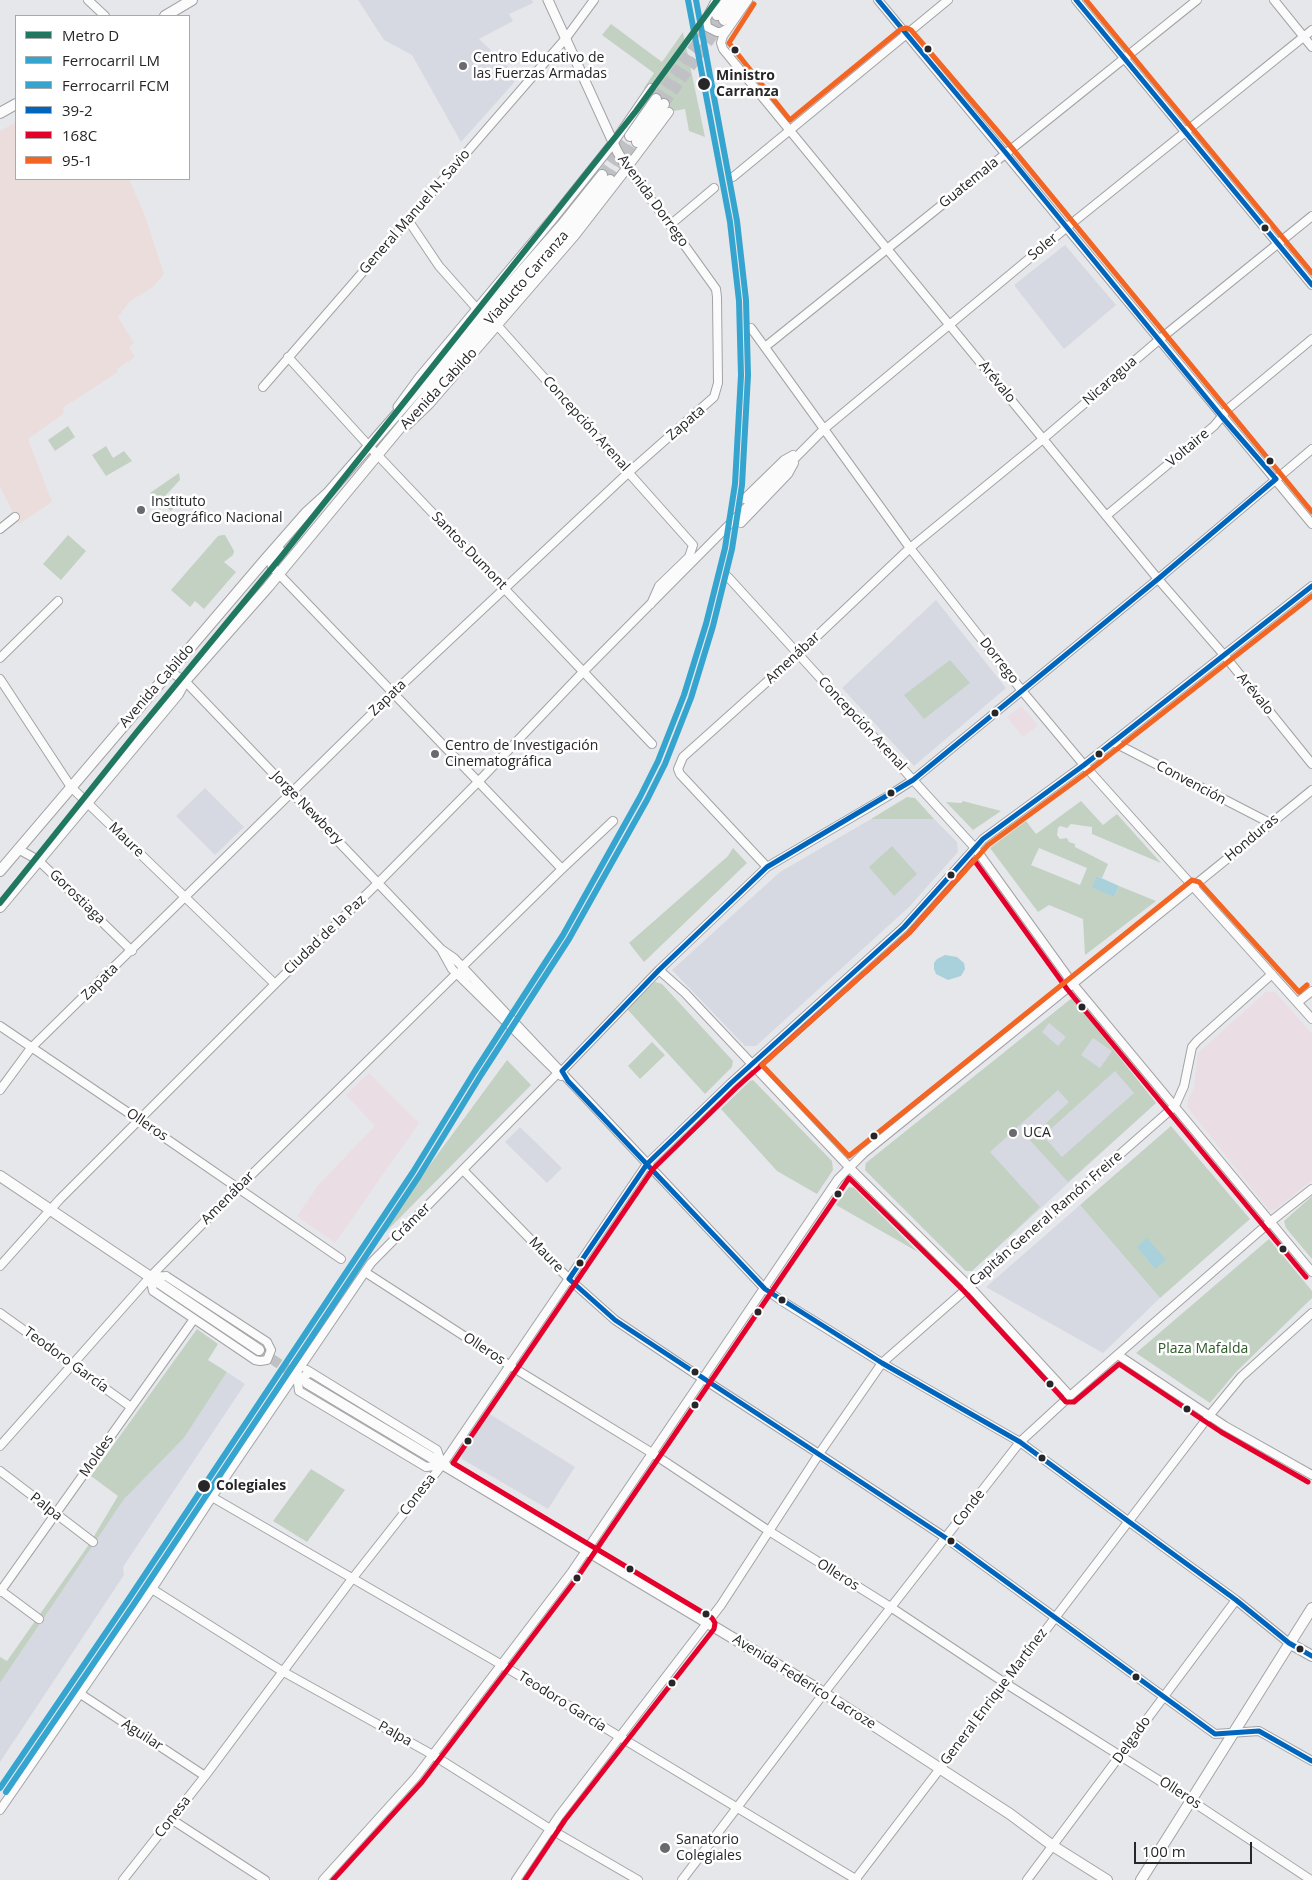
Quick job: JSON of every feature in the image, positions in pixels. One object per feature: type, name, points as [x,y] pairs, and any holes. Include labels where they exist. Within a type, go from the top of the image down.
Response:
[{"type":"main road","points":[[167,15],[192,0]]},
{"type":"main road","points":[[719,18],[727,0]]},
{"type":"main road","points":[[719,18],[738,0]]},
{"type":"main road","points":[[1,110],[15,104]]},
{"type":"main road","points":[[633,139],[663,105]]},
{"type":"main road","name":"Viaducto Carranza","points":[[377,435],[562,224],[606,177],[385,446]]},
{"type":"main road","name":"Avenida Cabildo","points":[[0,871],[169,671],[300,520],[328,493],[377,435]]},
{"type":"main road","name":"Avenida Cabildo","points":[[0,907],[178,694],[185,681],[276,570],[385,446]]},
{"type":"main road","points":[[276,570],[272,562],[276,556],[328,493]]},
{"type":"main road","points":[[0,1176],[259,1350]]},
{"type":"main road","name":"Avenida Federico Lacroze","points":[[308,1378],[442,1465],[775,1662],[1010,1814],[1053,1846],[1107,1880]]},
{"type":"main road","points":[[1141,1880],[1312,1608]]},
{"type":"main road","points":[[1290,1643],[1312,1656]]},
{"type":"street","points":[[88,0],[104,15]]},
{"type":"street","name":"Avenida Dorrego","points":[[548,0],[627,168],[716,289]]},
{"type":"street","name":"General Manuel N. Savio","points":[[263,387],[566,38],[594,0]]},
{"type":"street","points":[[716,0],[719,18],[748,0]]},
{"type":"street","points":[[878,0],[1312,524]]},
{"type":"street","points":[[733,177],[948,0]]},
{"type":"street","points":[[1076,0],[1312,285]]},
{"type":"street","name":"Guatemala","points":[[765,347],[1197,0]]},
{"type":"street","points":[[1274,0],[1312,47]]},
{"type":"street","name":"Arévalo","points":[[719,18],[723,49],[1312,764]]},
{"type":"street","name":"Soler","points":[[824,429],[1066,228],[1312,30]]},
{"type":"street","points":[[614,142],[651,88]]},
{"type":"street","points":[[627,168],[663,105]]},
{"type":"street","name":"Avenida Cabildo","points":[[377,435],[420,377],[478,310],[614,142]]},
{"type":"street","name":"Avenida Cabildo","points":[[385,446],[429,404],[575,235],[627,168]]},
{"type":"street","points":[[670,225],[714,188]]},
{"type":"street","name":"Nicaragua","points":[[910,548],[1043,439],[1160,339],[1312,216]]},
{"type":"street","points":[[408,220],[439,266],[478,310]]},
{"type":"street","name":"Zapata","points":[[0,1090],[32,1048],[393,693],[506,590],[630,472],[709,403],[717,390],[718,374],[718,297],[716,289]]},
{"type":"street","name":"Concepción Arenal","points":[[497,324],[690,540],[692,548]]},
{"type":"street","name":"Dorrego","points":[[751,328],[910,548],[1022,692],[1084,765],[1312,1019]]},
{"type":"street","name":"Voltaire","points":[[1106,516],[1214,426],[1229,408],[1312,339]]},
{"type":"street","name":"Santos Dumont","points":[[288,357],[368,445],[652,744]]},
{"type":"street","name":"Ciudad de la Paz","points":[[0,1266],[50,1211],[139,1120],[274,984],[379,882],[824,429]]},
{"type":"street","name":"Crámer","points":[[0,1810],[152,1589],[371,1263],[560,1073],[659,970],[767,867],[913,780],[1022,692],[1312,449]]},
{"type":"street","name":"Ciudad de la Paz","points":[[744,499],[784,460],[800,452]]},
{"type":"street","name":"Ciudad de la Paz","points":[[741,523],[788,474],[800,452]]},
{"type":"street","points":[[0,530],[15,517]]},
{"type":"street","name":"Ciudad de la Paz","points":[[651,606],[654,594],[659,586],[689,557],[692,548]]},
{"type":"street","name":"Amenábar","points":[[767,867],[684,778],[678,768],[683,757],[798,654],[910,548]]},
{"type":"street","points":[[276,570],[562,869]]},
{"type":"street","name":"Concepción Arenal","points":[[728,577],[975,848],[1073,984],[1312,1272]]},
{"type":"street","name":"Conesa","points":[[123,1880],[205,1776],[352,1579],[442,1465],[647,1164],[751,1064],[904,927],[983,839],[1084,765],[1312,586]]},
{"type":"street","points":[[0,658],[58,601]]},
{"type":"street","name":"Jorge Newbery","points":[[169,671],[185,681],[441,949],[454,958],[496,1007]]},
{"type":"street","name":"Maure","points":[[0,679],[71,787],[274,984]]},
{"type":"street","name":"Convención","points":[[1113,742],[1270,824]]},
{"type":"street","name":"Honduras","points":[[324,1880],[416,1777],[587,1550],[838,1179],[870,1148],[1312,790]]},
{"type":"street","points":[[462,967],[613,821]]},
{"type":"street","name":"Gorostiaga","points":[[18,849],[38,860],[132,951]]},
{"type":"street","name":"Jorge Newbery","points":[[441,949],[448,963],[457,973],[496,1007]]},
{"type":"street","points":[[659,970],[802,1116],[849,1167],[969,1286],[1070,1396]]},
{"type":"street","points":[[457,973],[461,972],[471,977]]},
{"type":"street","name":"Amenábar","points":[[0,1446],[150,1277],[457,973]]},
{"type":"street","name":"Capitán General Ramón Freire","points":[[516,1880],[550,1829],[708,1624],[819,1454],[882,1363],[1175,1106],[1184,1086],[1192,1047],[1196,1041],[1272,974]]},
{"type":"street","points":[[1298,1002],[1312,990]]},
{"type":"street","points":[[496,1007],[765,1289],[882,1363],[1020,1442],[1236,1600],[1290,1643]]},
{"type":"street","name":"Olleros","points":[[0,1026],[341,1259]]},
{"type":"street","name":"Maure","points":[[463,1170],[569,1279],[615,1320],[946,1538],[1214,1734],[1259,1731],[1312,1761]]},
{"type":"street","name":"Conde","points":[[682,1880],[736,1807],[1020,1442],[1070,1396],[1270,1222],[1312,1189]]},
{"type":"street","name":"Olleros","points":[[365,1272],[509,1365],[652,1453],[769,1531],[892,1608],[1004,1683],[1121,1755],[1311,1880]]},
{"type":"street","points":[[166,1276],[267,1342],[271,1350],[270,1355],[264,1361],[255,1360],[153,1291],[150,1277],[166,1276]]},
{"type":"street","name":"General Enrique Martínez","points":[[856,1880],[1054,1617],[1209,1416],[1241,1377],[1312,1313]]},
{"type":"street","name":"Teodoro García","points":[[0,1314],[131,1407]]},
{"type":"street","name":"Moldes","points":[[0,1591],[194,1320]]},
{"type":"street","points":[[1118,1355],[1209,1416],[1312,1475]]},
{"type":"street","name":"Avenida Federico Lacroze","points":[[303,1364],[308,1378]]},
{"type":"street","name":"Palpa","points":[[0,1471],[55,1515],[93,1542]]},
{"type":"street","name":"Teodoro García","points":[[212,1497],[502,1665],[856,1880]]},
{"type":"street","name":"Palpa","points":[[152,1589],[282,1671],[433,1755],[550,1829],[638,1880]]},
{"type":"street","points":[[0,1591],[39,1619]]},
{"type":"street","name":"Delgado","points":[[1027,1880],[1236,1600]]},
{"type":"street","name":"Aguilar","points":[[79,1693],[205,1776]]},
{"type":"street","points":[[171,1819],[264,1880]]},
{"type":"shaded area","name":"Centro Educativo de las Fuerzas Armadas","points":[[358,0],[532,0],[533,3],[509,14],[513,21],[479,39],[519,77],[461,142],[412,55],[384,40]]},
{"type":"shaded area","points":[[15,123],[15,180],[129,180],[145,216],[164,274],[153,287],[130,301],[118,317],[134,343],[129,347],[135,357],[117,369],[118,372],[64,407],[63,414],[28,439],[52,502],[19,524],[0,487],[0,131]]},
{"type":"shaded area","points":[[1065,245],[1116,305],[1064,349],[1014,285]]},
{"type":"shaded area","points":[[936,600],[1006,688],[914,766],[842,688]]},
{"type":"shaded area","points":[[1021,706],[1038,725],[1023,737],[1007,717]]},
{"type":"shaded area","points":[[205,788],[244,827],[215,855],[176,816]]},
{"type":"shaded area","points":[[871,819],[934,819],[957,842],[958,852],[909,907],[756,1046],[745,1046],[672,970],[780,872]]},
{"type":"shaded area","points":[[1266,992],[1275,992],[1312,1034],[1312,1180],[1275,1210],[1269,1210],[1187,1107],[1194,1088],[1198,1053]]},
{"type":"shaded area","name":"UCA","points":[[1072,998],[1156,1103],[972,1271],[966,1271],[865,1170],[866,1163]]},
{"type":"shaded area","points":[[369,1073],[419,1123],[335,1243],[297,1216],[320,1183],[375,1126],[346,1095]]},
{"type":"shaded area","points":[[520,1127],[562,1168],[547,1183],[505,1142]]},
{"type":"shaded area","points":[[1080,1205],[1160,1298],[1103,1353],[986,1287]]},
{"type":"shaded area","points":[[227,1372],[245,1384],[123,1567],[124,1575],[0,1762],[0,1683],[124,1498],[184,1438]]},
{"type":"shaded area","points":[[488,1413],[575,1467],[548,1509],[462,1459],[462,1453]]},
{"type":"green space","points":[[611,24],[662,62],[683,32],[705,137],[689,131],[685,109],[674,111],[644,88],[654,73],[602,35]]},
{"type":"green space","points":[[68,426],[75,437],[55,451],[48,440]]},
{"type":"green space","points":[[106,446],[113,458],[124,451],[132,461],[106,476],[92,455]]},
{"type":"green space","points":[[179,473],[180,480],[166,495],[176,505],[171,511],[150,493]]},
{"type":"green space","points":[[68,535],[86,551],[61,580],[43,564]]},
{"type":"green space","points":[[225,535],[234,551],[233,555],[224,562],[236,572],[204,609],[195,601],[190,607],[171,590],[218,536]]},
{"type":"green space","points":[[950,660],[970,683],[924,719],[904,695]]},
{"type":"green space","points":[[907,797],[915,798],[934,819],[871,819]]},
{"type":"green space","points":[[963,801],[1001,811],[973,830],[946,802],[961,803]]},
{"type":"green space","points":[[1081,801],[1103,825],[1117,814],[1161,863],[1092,834],[1092,827],[1071,824],[1067,828],[1060,826],[1057,835],[1060,839],[1067,838],[1069,842],[1075,844],[1075,847],[1108,864],[1102,878],[1097,876],[1114,897],[1119,886],[1156,901],[1085,955],[1083,919],[1049,905],[1038,912],[990,848],[1026,821],[1036,834]],"holes":[[[1039,848],[1087,868],[1080,885],[1031,865]]]},
{"type":"green space","points":[[892,846],[917,874],[894,896],[869,867]]},
{"type":"green space","points":[[733,848],[747,863],[644,962],[629,943],[728,856]]},
{"type":"green space","points":[[655,982],[662,984],[733,1061],[732,1067],[705,1094],[627,1009]]},
{"type":"green space","name":"UCA","points":[[1072,998],[1156,1103],[1068,1182],[1029,1139],[1069,1102],[1058,1090],[990,1152],[1040,1207],[972,1271],[966,1271],[865,1170],[866,1163]],"holes":[[[1049,1023],[1066,1037],[1058,1046],[1042,1032]],[[1093,1038],[1112,1051],[1100,1068],[1081,1055]],[[1115,1071],[1134,1093],[1062,1157],[1043,1136]]]},
{"type":"green space","points":[[652,1042],[665,1055],[640,1079],[628,1066]]},
{"type":"green space","points":[[507,1060],[531,1085],[365,1253]]},
{"type":"green space","points":[[753,1080],[832,1161],[833,1170],[817,1194],[777,1171],[721,1109]]},
{"type":"green space","points":[[1171,1126],[1250,1219],[1160,1298],[1080,1205]]},
{"type":"green space","points":[[849,1187],[854,1188],[918,1252],[836,1205]]},
{"type":"green space","points":[[1312,1196],[1312,1259],[1286,1228],[1284,1221]]},
{"type":"green space","name":"Plaza Mafalda","points":[[1269,1239],[1312,1291],[1312,1298],[1236,1372],[1210,1403],[1136,1353]]},
{"type":"green space","points":[[197,1329],[218,1344],[208,1360],[227,1372],[184,1438],[124,1499],[0,1683],[0,1657],[7,1661],[90,1543],[118,1496],[91,1476]]},
{"type":"green space","points":[[311,1469],[345,1490],[307,1542],[273,1521]]},
{"type":"water","points":[[1097,876],[1119,886],[1114,897],[1092,887]]},
{"type":"water","points":[[945,955],[957,957],[964,963],[965,969],[961,976],[948,980],[936,974],[934,963]]},
{"type":"water","points":[[1147,1238],[1166,1260],[1155,1269],[1137,1247]]},
{"type":"tunnel","points":[[656,99],[717,15]]},
{"type":"tunnel","points":[[664,104],[724,20]]},
{"type":"tunnel","points":[[602,175],[630,136]]},
{"type":"tunnel","points":[[610,180],[637,142]]},
{"type":"tunnel","points":[[259,1350],[301,1379]]},
{"type":"metro line","name":"D","points":[[0,903],[136,733],[281,557],[636,111],[717,0]]},
{"type":"rail line","name":"LM","points":[[0,1788],[126,1603],[413,1172],[475,1071],[563,935],[640,797],[658,761],[684,695],[706,624],[725,548],[735,484],[741,375],[739,301],[730,222],[688,0]]},
{"type":"rail line","name":"FCM","points":[[6,1792],[132,1607],[419,1176],[481,1075],[569,939],[647,800],[665,764],[691,698],[713,626],[732,549],[742,485],[748,375],[746,300],[737,221],[696,0]]},
{"type":"transit line","name":"39-2","points":[[878,0],[1222,417],[1276,479],[1158,579],[913,780],[767,867],[659,970],[562,1071],[568,1081],[765,1289],[882,1363],[1020,1442],[1236,1600],[1289,1643],[1312,1656]]},
{"type":"transit line","name":"39-2","points":[[1076,0],[1312,285]]},
{"type":"transit line","name":"95-1","points":[[1086,0],[1312,273]]},
{"type":"transit line","name":"95-1","points":[[754,4],[729,43],[790,120],[901,29],[907,28],[911,30],[1012,148],[1312,512]]},
{"type":"transit line","name":"39-2","points":[[1312,586],[1084,765],[983,839],[904,927],[731,1083],[647,1164],[569,1279],[615,1320],[946,1538],[1215,1734],[1259,1731],[1312,1761]]},
{"type":"transit line","name":"95-1","points":[[1307,985],[1299,992],[1199,882],[1192,880],[849,1156],[762,1065],[909,933],[988,845],[1089,771],[1312,596]]},
{"type":"transit line","name":"168C","points":[[525,1880],[565,1820],[714,1629],[715,1623],[712,1618],[453,1463],[653,1169],[736,1088],[909,933],[974,860],[1067,989],[1306,1277]]},
{"type":"transit line","name":"168C","points":[[333,1880],[422,1782],[577,1578],[849,1178],[964,1291],[1066,1402],[1074,1402],[1119,1364],[1221,1432],[1308,1482]]},
{"type":"place","name":"Centro Educativo de las Fuerzas Armadas","points":[[463,66]]},
{"type":"place","name":"Ministro Carranza","points":[[704,84]]},
{"type":"place","name":"Instituto Geográfico Nacional","points":[[141,510]]},
{"type":"place","name":"Centro de Investigación Cinematográfica","points":[[435,754]]},
{"type":"place","name":"UCA","points":[[1013,1133]]},
{"type":"place","name":"Colegiales","points":[[204,1486]]},
{"type":"place","name":"Sanatorio Colegiales","points":[[665,1848]]}]
